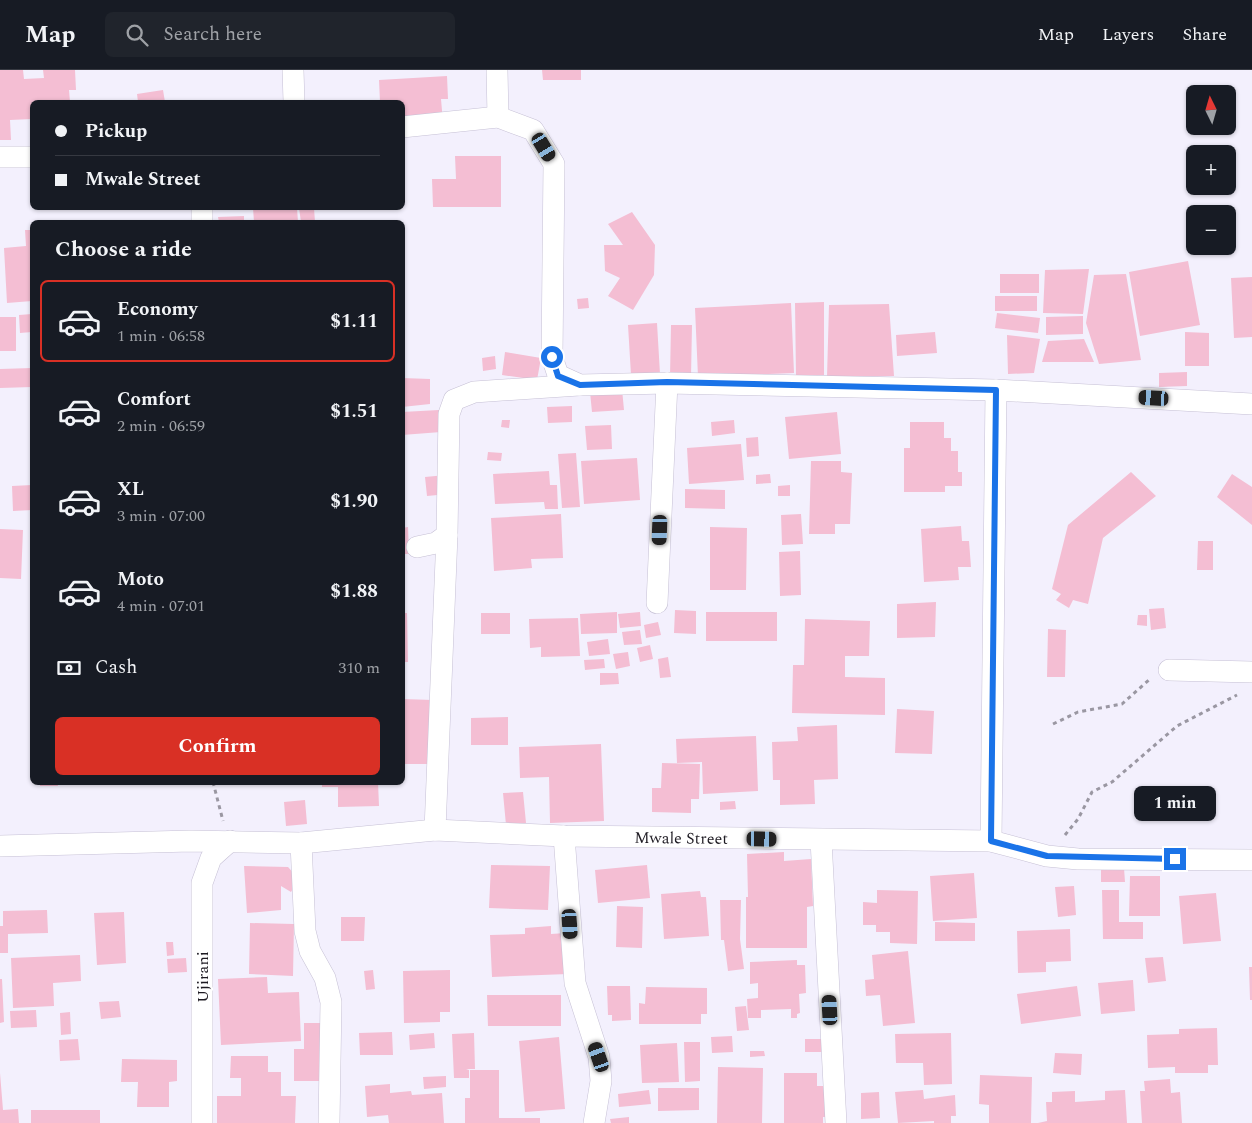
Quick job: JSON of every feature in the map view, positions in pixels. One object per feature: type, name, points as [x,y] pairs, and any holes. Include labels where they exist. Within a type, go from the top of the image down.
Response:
[{"type":"street","points":[[293,70],[294,100]]},
{"type":"street","points":[[497,70],[498,117]]},
{"type":"street","points":[[405,127],[498,117],[534,130],[554,164],[552,357],[558,376],[580,385]]},
{"type":"street","points":[[0,157],[30,157]]},
{"type":"street","points":[[657,603],[667,382]]},
{"type":"street","points":[[435,830],[447,535],[449,414],[454,400],[474,392],[580,385],[667,382],[996,390],[1252,404]]},
{"type":"street","points":[[991,841],[996,390]]},
{"type":"street","points":[[417,547],[436,543],[447,535]]},
{"type":"street","points":[[1160,674],[1248,682]]},
{"type":"street","name":"Mwale Street","points":[[0,846],[230,841],[301,843],[435,830],[564,836],[991,841],[1047,856],[1078,859],[1252,860]]},
{"type":"street","points":[[564,836],[575,983],[599,1057],[601,1081],[594,1123]]},
{"type":"street","points":[[821,840],[836,1123]]},
{"type":"street","name":"Ujirani","points":[[202,1123],[202,884],[211,858],[230,841]]},
{"type":"street","points":[[301,843],[305,931],[310,951],[325,978],[331,1002],[329,1123]]},
{"type":"path","points":[[1053,724],[1078,712],[1122,704],[1160,674]]},
{"type":"path","points":[[1047,856],[1078,820],[1092,792],[1112,782],[1177,726],[1248,682]]},
{"type":"path","points":[[214,785],[230,841]]},
{"type":"building","points":[[0,70],[23,70],[24,79],[44,78],[43,70],[75,70],[76,90],[69,90],[70,100],[30,100],[30,119],[10,120],[11,140],[0,140]]},
{"type":"building","points":[[542,70],[581,70],[581,80],[543,80]]},
{"type":"building","points":[[447,76],[448,99],[441,99],[443,122],[405,125],[405,100],[380,100],[379,80]]},
{"type":"building","points":[[163,90],[165,100],[138,100],[137,94]]},
{"type":"building","points":[[455,156],[501,156],[501,207],[433,207],[432,179],[456,179]]},
{"type":"building","points":[[253,210],[297,210],[298,220],[254,220]]},
{"type":"building","points":[[299,210],[314,210],[315,220],[301,220]]},
{"type":"building","points":[[632,212],[655,245],[654,275],[633,310],[608,296],[620,278],[605,271],[604,245],[623,245],[608,224]]},
{"type":"building","points":[[244,216],[244,220],[219,220],[218,217]]},
{"type":"building","points":[[25,230],[30,230],[30,301],[7,303],[4,248],[26,246]]},
{"type":"building","points":[[1188,261],[1200,325],[1140,336],[1129,272]]},
{"type":"building","points":[[1089,269],[1083,314],[1043,313],[1045,270]]},
{"type":"building","points":[[1000,274],[1039,274],[1039,293],[1000,293]]},
{"type":"building","points":[[1126,274],[1141,360],[1099,364],[1086,323],[1094,275]]},
{"type":"building","points":[[1252,277],[1252,337],[1234,338],[1231,278]]},
{"type":"building","points":[[995,296],[1037,296],[1037,311],[995,311]]},
{"type":"building","points":[[588,298],[589,308],[578,309],[577,299]]},
{"type":"building","points":[[824,302],[824,375],[796,377],[795,303]]},
{"type":"building","points":[[791,303],[794,373],[698,377],[695,308]]},
{"type":"building","points":[[889,304],[894,376],[827,377],[829,305]]},
{"type":"building","points":[[997,313],[1040,318],[1038,333],[995,328]]},
{"type":"building","points":[[30,314],[30,332],[20,333],[19,315]]},
{"type":"building","points":[[1083,316],[1083,334],[1046,335],[1046,317]]},
{"type":"building","points":[[0,317],[16,317],[16,351],[0,351]]},
{"type":"building","points":[[657,323],[660,374],[631,375],[628,325]]},
{"type":"building","points":[[671,325],[692,325],[691,377],[670,377]]},
{"type":"building","points":[[935,332],[937,353],[897,356],[896,335]]},
{"type":"building","points":[[1185,332],[1209,333],[1209,366],[1185,366]]},
{"type":"building","points":[[1007,335],[1040,339],[1034,373],[1008,374]]},
{"type":"building","points":[[1084,339],[1094,362],[1042,362],[1048,341]]},
{"type":"building","points":[[505,352],[541,358],[537,380],[502,375]]},
{"type":"building","points":[[495,356],[496,369],[483,371],[482,358]]},
{"type":"building","points":[[30,368],[30,387],[0,388],[0,369]]},
{"type":"building","points":[[1187,372],[1187,386],[1159,387],[1159,373]]},
{"type":"building","points":[[405,378],[430,379],[430,404],[405,407]]},
{"type":"building","points":[[622,389],[624,410],[592,412],[590,392]]},
{"type":"building","points":[[572,406],[572,422],[548,423],[547,407]]},
{"type":"building","points":[[439,410],[441,432],[405,435],[405,412]]},
{"type":"building","points":[[837,412],[841,454],[789,459],[785,417]]},
{"type":"building","points":[[502,420],[510,420],[509,428],[501,427]]},
{"type":"building","points":[[734,420],[735,433],[712,436],[711,422]]},
{"type":"building","points":[[910,422],[944,422],[944,438],[951,438],[951,451],[958,451],[958,472],[962,472],[962,486],[945,486],[945,492],[904,492],[904,448],[910,448]]},
{"type":"building","points":[[611,425],[612,449],[587,450],[585,426]]},
{"type":"building","points":[[758,437],[759,456],[747,457],[746,438]]},
{"type":"building","points":[[741,444],[744,480],[689,484],[687,448]]},
{"type":"building","points":[[488,452],[502,453],[501,461],[487,460]]},
{"type":"building","points":[[576,453],[580,507],[562,508],[558,454]]},
{"type":"building","points":[[637,458],[640,500],[584,504],[581,461]]},
{"type":"building","points":[[811,461],[841,461],[841,472],[852,473],[850,524],[835,524],[835,534],[809,534]]},
{"type":"building","points":[[549,471],[550,485],[557,485],[558,509],[545,509],[544,502],[495,504],[493,474]]},
{"type":"building","points":[[1131,472],[1156,496],[1103,538],[1088,604],[1073,600],[1069,608],[1056,600],[1061,594],[1052,589],[1068,525]]},
{"type":"building","points":[[770,474],[771,483],[756,484],[756,475]]},
{"type":"building","points":[[1232,474],[1252,487],[1252,525],[1217,497]]},
{"type":"building","points":[[446,475],[448,494],[427,496],[425,477]]},
{"type":"building","points":[[30,485],[30,510],[13,511],[12,486]]},
{"type":"building","points":[[790,485],[790,496],[778,496],[778,486]]},
{"type":"building","points":[[685,489],[725,490],[725,509],[685,508]]},
{"type":"building","points":[[561,514],[563,558],[531,559],[532,568],[494,571],[491,518]]},
{"type":"building","points":[[801,514],[803,544],[782,545],[781,515]]},
{"type":"building","points":[[961,526],[962,541],[969,541],[971,567],[958,567],[959,580],[924,582],[921,529]]},
{"type":"building","points":[[408,527],[409,554],[405,554],[405,528]]},
{"type":"building","points":[[710,527],[747,528],[746,590],[710,590]]},
{"type":"building","points":[[0,529],[23,530],[21,579],[0,578]]},
{"type":"building","points":[[1198,541],[1213,541],[1213,570],[1197,570]]},
{"type":"building","points":[[800,551],[801,595],[780,596],[779,552]]},
{"type":"building","points":[[936,602],[935,637],[897,638],[897,604]]},
{"type":"building","points":[[1164,608],[1166,628],[1151,630],[1149,609]]},
{"type":"building","points":[[675,610],[696,611],[696,634],[674,633]]},
{"type":"building","points":[[617,612],[617,633],[581,634],[580,614]]},
{"type":"building","points":[[640,612],[641,626],[620,628],[618,614]]},
{"type":"building","points":[[706,612],[777,612],[777,641],[706,641]]},
{"type":"building","points":[[405,613],[407,613],[408,662],[405,662]]},
{"type":"building","points":[[481,613],[510,613],[510,634],[481,634]]},
{"type":"building","points":[[1138,615],[1147,615],[1147,626],[1137,625]]},
{"type":"building","points":[[578,618],[580,656],[541,657],[541,647],[530,648],[529,619]]},
{"type":"building","points":[[805,619],[870,621],[869,656],[845,656],[845,677],[885,678],[885,715],[792,713],[793,665],[804,665]]},
{"type":"building","points":[[658,622],[661,635],[646,638],[644,625]]},
{"type":"building","points":[[1048,629],[1066,630],[1065,677],[1047,677]]},
{"type":"building","points":[[640,630],[642,644],[624,645],[622,632]]},
{"type":"building","points":[[608,639],[610,654],[589,656],[587,642]]},
{"type":"building","points":[[650,645],[653,659],[640,662],[637,648]]},
{"type":"building","points":[[628,652],[630,666],[616,669],[613,654]]},
{"type":"building","points":[[668,657],[671,677],[660,678],[658,659]]},
{"type":"building","points":[[604,659],[605,668],[585,670],[584,660]]},
{"type":"building","points":[[600,673],[618,673],[619,684],[600,685]]},
{"type":"building","points":[[405,699],[433,700],[433,764],[405,764]]},
{"type":"building","points":[[897,709],[934,711],[932,754],[895,753]]},
{"type":"building","points":[[508,717],[508,745],[471,745],[471,718]]},
{"type":"building","points":[[837,725],[838,779],[814,780],[815,804],[780,805],[780,780],[773,780],[772,742],[798,741],[797,727]]},
{"type":"building","points":[[756,736],[758,791],[703,794],[702,762],[677,763],[676,739]]},
{"type":"building","points":[[601,744],[604,821],[550,823],[549,777],[520,778],[519,747]]},
{"type":"building","points":[[662,763],[700,764],[699,799],[691,799],[691,813],[652,812],[652,788],[661,788]]},
{"type":"building","points":[[58,785],[58,786],[40,786]]},
{"type":"building","points":[[322,785],[378,785],[379,806],[338,807],[338,787],[322,787]]},
{"type":"building","points":[[523,792],[526,823],[506,825],[503,793]]},
{"type":"building","points":[[305,800],[307,824],[286,826],[284,802]]},
{"type":"building","points":[[735,801],[736,809],[720,810],[720,802]]},
{"type":"building","points":[[784,852],[784,861],[811,859],[813,906],[807,907],[807,948],[746,948],[747,854]]},
{"type":"building","points":[[491,865],[550,866],[548,910],[489,908]]},
{"type":"building","points":[[647,865],[650,898],[598,903],[595,870]]},
{"type":"building","points":[[244,866],[288,867],[299,879],[291,892],[281,886],[281,910],[247,913]]},
{"type":"building","points":[[1101,868],[1124,868],[1125,882],[1101,882]]},
{"type":"building","points":[[974,873],[977,918],[933,921],[930,876]]},
{"type":"building","points":[[1130,876],[1160,876],[1160,916],[1129,916]]},
{"type":"building","points":[[1074,886],[1076,915],[1058,917],[1055,887]]},
{"type":"building","points":[[877,890],[918,891],[917,944],[890,943],[890,932],[876,932],[876,925],[863,925],[863,902],[877,903]]},
{"type":"building","points":[[1102,890],[1119,890],[1119,922],[1143,922],[1143,939],[1103,939]]},
{"type":"building","points":[[700,891],[701,897],[706,897],[709,936],[664,939],[661,894]]},
{"type":"building","points":[[1216,893],[1221,941],[1183,944],[1179,896]]},
{"type":"building","points":[[720,900],[741,900],[740,939],[744,969],[728,971],[724,940],[721,940]]},
{"type":"building","points":[[617,906],[643,907],[642,948],[616,947]]},
{"type":"building","points":[[47,910],[48,933],[8,934],[8,953],[0,953],[0,926],[3,926],[3,911]]},
{"type":"building","points":[[124,912],[126,963],[97,965],[94,913]]},
{"type":"building","points":[[341,917],[365,917],[364,941],[341,941]]},
{"type":"building","points":[[935,922],[975,923],[975,941],[935,941]]},
{"type":"building","points":[[250,923],[294,924],[293,976],[249,974]]},
{"type":"building","points":[[551,926],[551,934],[566,933],[568,974],[492,977],[490,935],[525,934],[525,928]]},
{"type":"building","points":[[1070,929],[1071,961],[1046,962],[1046,972],[1018,973],[1017,931]]},
{"type":"building","points":[[166,942],[173,942],[174,955],[167,956]]},
{"type":"building","points":[[908,951],[915,1023],[883,1026],[880,995],[866,996],[865,980],[874,979],[872,955]]},
{"type":"building","points":[[80,955],[81,981],[53,983],[54,1006],[13,1008],[11,958]]},
{"type":"building","points":[[1163,957],[1166,981],[1148,983],[1145,958]]},
{"type":"building","points":[[186,958],[187,972],[168,973],[167,959]]},
{"type":"building","points":[[797,960],[797,965],[805,965],[806,993],[799,994],[800,1013],[797,1014],[797,1018],[791,1018],[791,1009],[761,1010],[761,1018],[748,1018],[747,999],[758,998],[758,983],[750,984],[750,962]]},
{"type":"building","points":[[1249,967],[1252,967],[1252,1000],[1250,1000]]},
{"type":"building","points":[[373,970],[375,989],[366,990],[364,971]]},
{"type":"building","points":[[450,970],[450,1012],[440,1012],[440,1022],[404,1023],[403,971]]},
{"type":"building","points":[[267,977],[268,993],[299,992],[301,1041],[221,1045],[218,979]]},
{"type":"building","points":[[0,979],[2,979],[4,1022],[0,1023]]},
{"type":"building","points":[[1133,980],[1135,1011],[1101,1014],[1098,983]]},
{"type":"building","points":[[607,986],[630,986],[631,1020],[612,1021],[612,1015],[608,1015]]},
{"type":"building","points":[[1077,986],[1081,1016],[1021,1024],[1017,994]]},
{"type":"building","points":[[646,987],[707,988],[707,1014],[701,1014],[701,1024],[639,1024],[639,1003],[645,1004]]},
{"type":"building","points":[[487,995],[561,995],[561,1026],[488,1026]]},
{"type":"building","points":[[119,1001],[121,1017],[101,1019],[99,1002]]},
{"type":"building","points":[[746,1006],[749,1030],[737,1031],[735,1007]]},
{"type":"building","points":[[36,1010],[37,1027],[11,1028],[10,1011]]},
{"type":"building","points":[[70,1012],[71,1034],[61,1035],[60,1013]]},
{"type":"building","points":[[304,1023],[330,1023],[325,1081],[294,1081],[294,1049],[304,1049]]},
{"type":"building","points":[[1217,1028],[1218,1065],[1208,1065],[1208,1073],[1175,1073],[1175,1067],[1148,1068],[1147,1035],[1179,1034],[1179,1029]]},
{"type":"building","points":[[392,1032],[393,1055],[360,1055],[359,1033]]},
{"type":"building","points":[[434,1033],[435,1048],[410,1050],[409,1035]]},
{"type":"building","points":[[474,1033],[475,1069],[466,1069],[469,1070],[469,1078],[454,1078],[452,1034]]},
{"type":"building","points":[[951,1033],[952,1084],[924,1085],[923,1063],[896,1063],[895,1034]]},
{"type":"building","points":[[732,1036],[733,1052],[712,1053],[711,1037]]},
{"type":"building","points":[[559,1037],[565,1109],[525,1112],[519,1041]]},
{"type":"building","points":[[78,1039],[80,1060],[60,1061],[59,1040]]},
{"type":"building","points":[[805,1039],[824,1039],[824,1052],[805,1052]]},
{"type":"building","points":[[684,1042],[700,1042],[700,1081],[685,1082]]},
{"type":"building","points":[[677,1043],[679,1082],[642,1083],[640,1045]]},
{"type":"building","points":[[750,1051],[764,1051],[765,1056],[750,1057]]},
{"type":"building","points":[[1055,1053],[1082,1054],[1081,1075],[1053,1073]]},
{"type":"building","points":[[231,1056],[268,1056],[268,1072],[281,1072],[281,1096],[296,1096],[295,1123],[217,1123],[217,1096],[241,1096],[241,1078],[230,1078]]},
{"type":"building","points":[[122,1059],[177,1060],[177,1081],[169,1082],[169,1107],[137,1107],[138,1082],[121,1082]]},
{"type":"building","points":[[718,1067],[763,1068],[762,1123],[717,1123]]},
{"type":"building","points":[[470,1070],[499,1070],[499,1118],[540,1118],[540,1123],[465,1123],[465,1098],[470,1098]]},
{"type":"building","points":[[0,1073],[3,1110],[18,1109],[19,1123],[0,1123]]},
{"type":"building","points":[[784,1073],[817,1073],[817,1086],[829,1086],[828,1117],[823,1117],[823,1123],[784,1123]]},
{"type":"building","points":[[980,1075],[1032,1077],[1031,1123],[989,1123],[989,1105],[979,1104]]},
{"type":"building","points":[[446,1076],[446,1087],[424,1089],[423,1077]]},
{"type":"building","points":[[1170,1079],[1171,1093],[1180,1092],[1182,1123],[1142,1123],[1140,1091],[1145,1091],[1144,1081]]},
{"type":"building","points":[[390,1084],[390,1093],[411,1091],[412,1095],[442,1093],[444,1123],[389,1123],[388,1115],[367,1117],[365,1086]]},
{"type":"building","points":[[658,1088],[699,1088],[699,1110],[658,1111]]},
{"type":"building","points":[[649,1090],[651,1104],[619,1107],[618,1094]]},
{"type":"building","points":[[923,1090],[924,1099],[955,1095],[956,1116],[951,1116],[951,1123],[934,1123],[934,1121],[898,1123],[895,1092]]},
{"type":"building","points":[[1125,1090],[1127,1123],[1038,1123],[1047,1121],[1046,1102],[1052,1102],[1052,1092],[1075,1091],[1075,1102],[1105,1100],[1105,1091]]},
{"type":"building","points":[[879,1092],[880,1118],[861,1119],[861,1093]]},
{"type":"building","points":[[31,1110],[100,1110],[100,1123],[31,1123]]},
{"type":"building","points":[[629,1117],[629,1123],[611,1123],[610,1119]]},
{"type":"route","points":[[552,357],[558,376],[580,385],[667,382],[996,390],[991,841],[1047,856],[1078,859],[1175,859]]}]
